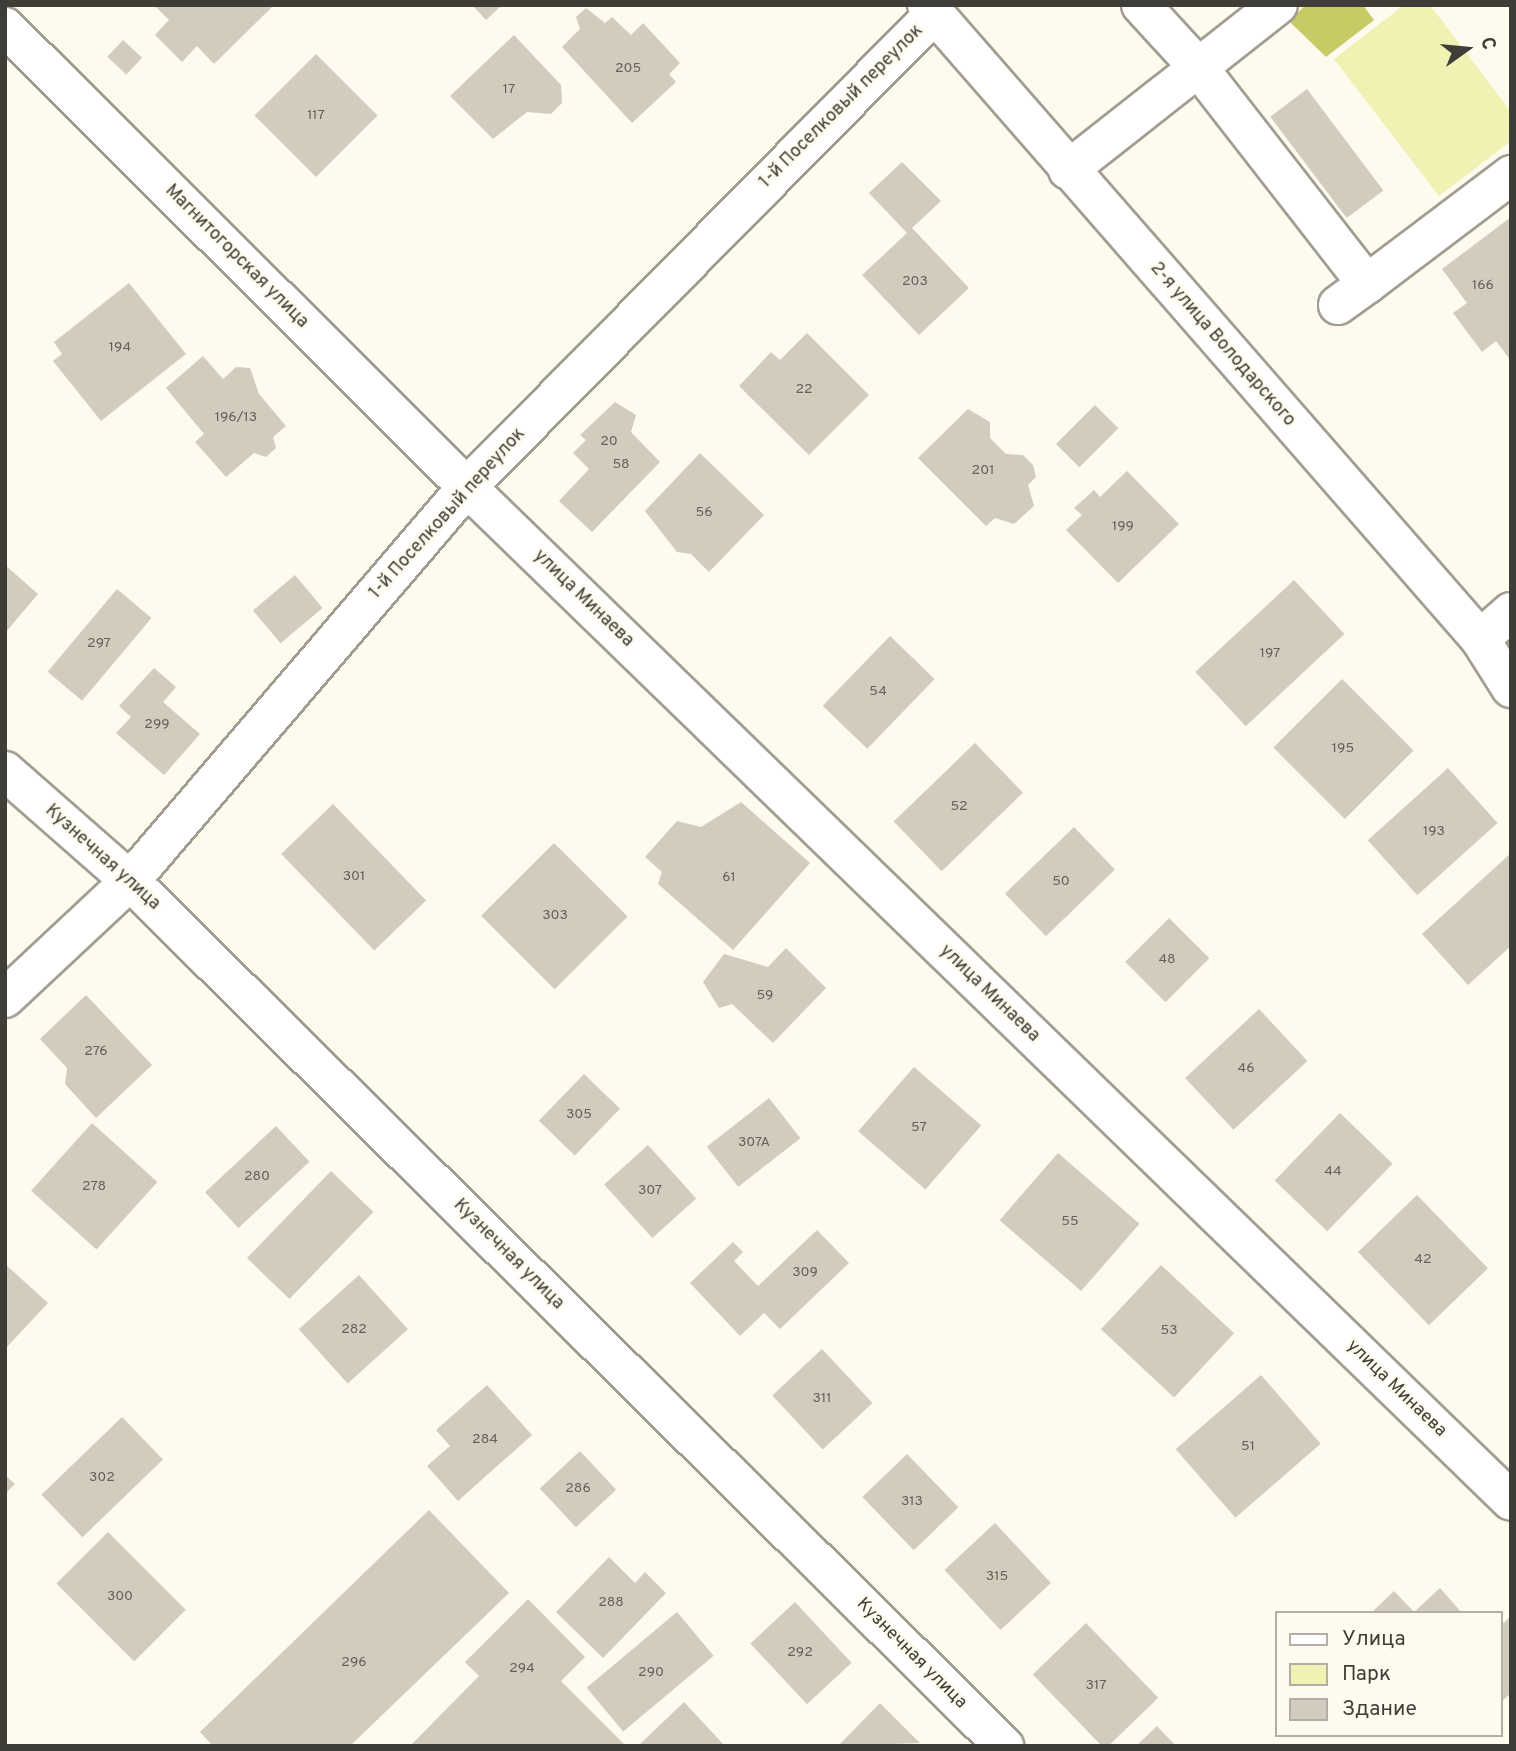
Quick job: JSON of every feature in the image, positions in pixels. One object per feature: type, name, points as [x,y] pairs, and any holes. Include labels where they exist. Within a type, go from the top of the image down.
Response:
[{"type":"street","points":[[1141,5],[1198,67],[1352,294],[1511,175]]},
{"type":"street","points":[[1068,170],[1278,5]]},
{"type":"street","name":"2-я улица Володарского","points":[[931,9],[1068,170],[1480,639],[1511,688]]},
{"type":"street","name":"1-й Поселковый переулок","points":[[5,998],[130,881],[467,487],[931,9]]},
{"type":"street","name":"Магнитогорская улица","points":[[5,27],[467,487]]},
{"type":"street","name":"улица Минаева","points":[[467,487],[1511,1501]]},
{"type":"street","points":[[1480,639],[1511,612]]},
{"type":"street","name":"Кузнечная улица","points":[[5,771],[130,881],[1004,1746]]},
{"type":"green space","points":[[1404,5],[1430,5],[1511,112],[1511,141],[1439,196],[1334,59]]},
{"type":"shaded area","points":[[1306,5],[1363,5],[1374,20],[1326,57],[1289,21]]},
{"type":"building","points":[[154,5],[274,5],[214,64],[197,46],[182,62],[155,35],[169,20]]},
{"type":"building","points":[[472,5],[502,5],[486,20]]},
{"type":"building","points":[[586,8],[605,23],[612,17],[631,35],[643,23],[680,63],[669,74],[676,82],[632,123],[562,47],[580,29],[576,17]]},
{"type":"building","points":[[514,35],[561,85],[562,103],[551,114],[527,112],[493,139],[450,96]]},
{"type":"building","points":[[123,40],[142,58],[126,75],[107,57]]},
{"type":"building","points":[[316,54],[378,116],[316,177],[254,116]]},
{"type":"building","points":[[1307,89],[1383,190],[1347,218],[1270,117]]},
{"type":"building","points":[[902,162],[941,201],[912,228],[969,288],[919,335],[862,275],[907,233],[869,193]]},
{"type":"building","points":[[1511,217],[1511,361],[1496,341],[1482,352],[1453,313],[1467,303],[1442,269]]},
{"type":"building","points":[[129,283],[186,354],[101,421],[53,361],[62,354],[54,342]]},
{"type":"building","points":[[807,333],[869,395],[809,455],[739,386],[771,352],[780,360]]},
{"type":"building","points":[[203,356],[223,379],[236,367],[250,368],[259,394],[286,426],[273,437],[276,448],[266,457],[254,453],[226,477],[195,442],[204,434],[166,388]]},
{"type":"building","points":[[615,402],[636,415],[631,432],[660,462],[592,532],[559,501],[589,469],[573,453],[586,440],[580,435]]},
{"type":"building","points":[[1095,405],[1118,428],[1079,467],[1056,444]]},
{"type":"building","points":[[968,409],[990,422],[990,438],[1006,454],[1023,455],[1033,465],[1036,477],[1028,485],[1034,506],[1014,524],[995,518],[986,526],[918,458]]},
{"type":"building","points":[[700,453],[764,515],[709,572],[691,554],[677,552],[645,511]]},
{"type":"building","points":[[1127,471],[1179,524],[1118,583],[1066,530],[1082,515],[1074,508],[1094,490],[1100,497]]},
{"type":"building","points":[[5,565],[38,594],[5,633]]},
{"type":"building","points":[[295,575],[323,608],[281,643],[253,610]]},
{"type":"building","points":[[1294,580],[1344,634],[1246,726],[1195,672]]},
{"type":"building","points":[[117,589],[151,618],[82,701],[48,672]]},
{"type":"building","points":[[890,636],[935,679],[867,749],[823,706]]},
{"type":"building","points":[[154,668],[176,687],[163,702],[200,734],[164,775],[116,733],[131,717],[119,706]]},
{"type":"building","points":[[1342,679],[1413,750],[1345,819],[1273,748]]},
{"type":"building","points":[[975,743],[1023,793],[942,871],[894,821]]},
{"type":"building","points":[[1448,768],[1498,823],[1417,895],[1368,840]]},
{"type":"building","points":[[741,802],[810,863],[733,950],[658,884],[662,872],[645,857],[677,821],[701,827]]},
{"type":"building","points":[[333,804],[426,900],[374,950],[281,854]]},
{"type":"building","points":[[1074,827],[1115,869],[1046,936],[1005,894]]},
{"type":"building","points":[[554,843],[628,917],[555,989],[481,916]]},
{"type":"building","points":[[1511,853],[1511,946],[1468,985],[1422,934]]},
{"type":"building","points":[[1169,918],[1209,958],[1165,1002],[1125,962]]},
{"type":"building","points":[[786,948],[826,988],[773,1043],[732,1004],[719,1008],[703,982],[724,954],[768,967]]},
{"type":"building","points":[[86,995],[152,1065],[96,1118],[65,1084],[67,1068],[40,1039]]},
{"type":"building","points":[[1259,1009],[1307,1061],[1234,1130],[1185,1078]]},
{"type":"building","points":[[914,1067],[981,1125],[925,1190],[858,1131]]},
{"type":"building","points":[[584,1074],[620,1109],[575,1155],[539,1121]]},
{"type":"building","points":[[769,1098],[800,1138],[738,1187],[707,1147]]},
{"type":"building","points":[[1340,1113],[1393,1164],[1327,1231],[1275,1181]]},
{"type":"building","points":[[92,1123],[157,1182],[97,1250],[31,1191]]},
{"type":"building","points":[[276,1126],[309,1162],[238,1228],[205,1192]]},
{"type":"building","points":[[648,1145],[696,1199],[652,1238],[604,1184]]},
{"type":"building","points":[[1058,1153],[1140,1224],[1081,1291],[1000,1220]]},
{"type":"building","points":[[331,1171],[373,1212],[289,1299],[247,1258]]},
{"type":"building","points":[[1417,1195],[1488,1268],[1429,1325],[1358,1252]]},
{"type":"building","points":[[817,1230],[849,1263],[780,1329],[764,1313],[740,1336],[690,1283],[733,1242],[743,1252],[734,1261],[758,1286]]},
{"type":"building","points":[[5,1264],[48,1303],[5,1349]]},
{"type":"building","points":[[1161,1265],[1234,1333],[1174,1398],[1101,1329]]},
{"type":"building","points":[[359,1275],[408,1329],[348,1383],[299,1329]]},
{"type":"building","points":[[822,1349],[872,1403],[823,1449],[772,1395]]},
{"type":"building","points":[[1261,1375],[1321,1444],[1235,1518],[1176,1449]]},
{"type":"building","points":[[487,1385],[532,1435],[458,1501],[427,1466],[450,1446],[436,1430]]},
{"type":"building","points":[[122,1417],[163,1459],[82,1537],[41,1495]]},
{"type":"building","points":[[580,1451],[616,1490],[576,1527],[540,1489]]},
{"type":"building","points":[[907,1454],[958,1507],[914,1550],[862,1497]]},
{"type":"building","points":[[5,1475],[15,1484],[5,1494]]},
{"type":"building","points":[[429,1510],[509,1593],[350,1746],[213,1746],[200,1732]]},
{"type":"building","points":[[995,1523],[1051,1583],[1000,1630],[945,1570]]},
{"type":"building","points":[[108,1532],[186,1610],[134,1661],[56,1584]]},
{"type":"building","points":[[609,1557],[635,1583],[645,1572],[666,1593],[603,1658],[556,1612]]},
{"type":"building","points":[[1440,1588],[1460,1611],[1415,1611]]},
{"type":"building","points":[[1394,1591],[1413,1611],[1373,1611]]},
{"type":"building","points":[[528,1599],[585,1657],[561,1681],[626,1746],[410,1746],[479,1676],[465,1662]]},
{"type":"building","points":[[795,1602],[852,1663],[807,1704],[750,1644]]},
{"type":"building","points":[[677,1612],[714,1656],[623,1732],[587,1688]]},
{"type":"building","points":[[1511,1616],[1511,1693],[1502,1701],[1502,1624]]},
{"type":"building","points":[[1086,1623],[1158,1698],[1108,1746],[1102,1746],[1033,1674]]},
{"type":"building","points":[[684,1702],[725,1746],[638,1746]]},
{"type":"building","points":[[880,1703],[920,1743],[838,1746]]},
{"type":"building","points":[[1157,1726],[1176,1746],[1136,1746]]}]
